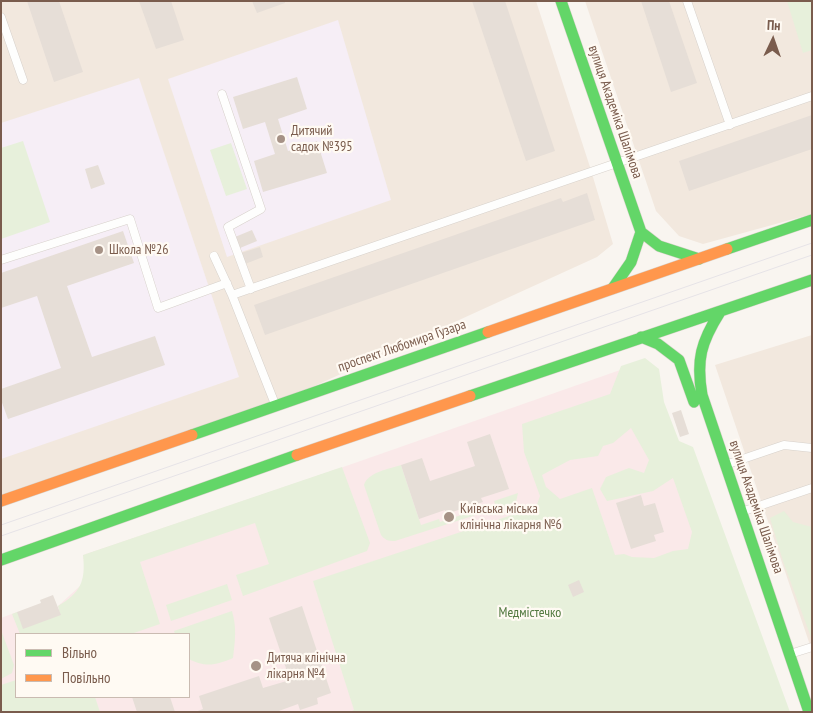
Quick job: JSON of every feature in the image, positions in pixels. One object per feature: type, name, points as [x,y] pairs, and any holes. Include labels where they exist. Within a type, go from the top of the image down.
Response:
[{"type":"main road","name":"вулиця Академіка Шалімова","points":[[562,1],[641,232]]},
{"type":"main road","name":"проспект Любомира Гузара","points":[[1,500],[812,220]]},
{"type":"main road","points":[[613,288],[629,267],[638,249],[641,232],[659,246],[699,259]]},
{"type":"main road","points":[[1,560],[340,440],[812,280]]},
{"type":"main road","name":"вулиця Академіка Шалімова","points":[[720,312],[711,325],[699,352],[702,395],[809,712]]},
{"type":"main road","name":"вулиця Академіка Шалімова","points":[[641,337],[658,344],[679,360],[801,712]]},
{"type":"lane","points":[[687,1],[730,125]]},
{"type":"lane","points":[[1,17],[23,80]]},
{"type":"lane","points":[[222,94],[261,209],[228,227],[251,289]]},
{"type":"lane","points":[[232,295],[812,96]]},
{"type":"lane","points":[[1,260],[130,219],[158,308],[227,284]]},
{"type":"lane","points":[[214,256],[232,295],[276,406]]},
{"type":"lane","points":[[726,464],[784,445],[812,448]]},
{"type":"lane","points":[[742,511],[812,488]]},
{"type":"lane","points":[[790,654],[812,647]]},
{"type":"shaded area","points":[[1,1],[536,1],[613,244],[597,257],[273,405],[1,498]]},
{"type":"shaded area","points":[[585,1],[812,1],[812,214],[703,244],[679,236],[656,211]]},
{"type":"shaded area","name":"Дитячий садок №395","points":[[338,20],[391,200],[227,257],[168,79]]},
{"type":"shaded area","name":"Школа №26","points":[[139,78],[239,377],[1,459],[1,123]]},
{"type":"shaded area","points":[[812,335],[812,651],[715,365]]},
{"type":"shaded area","name":"Київська міська клінічна лікарня №6","points":[[643,362],[771,712],[1,712],[1,618],[17,612],[60,614],[58,606],[81,585],[85,570],[83,555],[349,465]]},
{"type":"green space","points":[[787,1],[812,1],[812,50],[803,53]]},
{"type":"green space","points":[[23,141],[50,222],[1,239],[1,148]]},
{"type":"green space","points":[[231,143],[247,189],[226,196],[210,150]]},
{"type":"green space","name":"Медмістечко","points":[[645,358],[659,369],[664,402],[679,441],[693,447],[790,712],[350,712],[354,710],[313,581],[536,507],[540,496],[524,452],[522,424],[610,394],[621,366]],"holes":[[[631,428],[649,460],[644,473],[629,468],[606,477],[600,489],[607,501],[653,491],[673,478],[692,532],[688,549],[673,551],[654,558],[632,557],[624,554],[615,555],[592,488],[560,499],[546,487],[542,475],[570,460],[598,456],[603,446],[613,443]]]},
{"type":"green space","points":[[401,465],[421,525],[439,519],[440,522],[495,504],[494,501],[518,493],[516,502],[395,541],[385,539],[381,535],[364,485],[374,474]]},
{"type":"green space","points":[[342,467],[370,543],[367,551],[243,596],[236,575],[269,564],[255,523],[140,562],[160,624],[134,633],[20,633],[12,614],[17,612],[60,614],[58,606],[72,596],[80,586],[84,564],[83,555]]},
{"type":"green space","points":[[784,511],[793,522],[812,527],[812,640],[783,561],[770,518]]},
{"type":"green space","points":[[227,584],[232,600],[171,621],[166,605]]},
{"type":"green space","points":[[232,611],[235,629],[233,658],[211,664],[195,662],[190,660],[190,633],[175,633],[174,631]]},
{"type":"green space","points":[[1,630],[14,665],[12,673],[1,679]]},
{"type":"green space","points":[[15,680],[15,698],[95,698],[100,712],[1,712],[1,685]]},
{"type":"building","points":[[27,1],[59,1],[83,72],[54,82]]},
{"type":"building","points":[[139,1],[171,1],[184,40],[156,49]]},
{"type":"building","points":[[252,1],[285,1],[285,3],[257,13]]},
{"type":"building","points":[[472,1],[505,1],[555,151],[526,161]]},
{"type":"building","points":[[641,1],[669,1],[697,83],[671,92]]},
{"type":"building","points":[[297,77],[307,109],[278,119],[288,151],[317,141],[327,173],[263,192],[254,161],[275,154],[265,122],[243,129],[233,97]]},
{"type":"building","points":[[812,115],[812,149],[689,191],[679,161]]},
{"type":"building","points":[[98,165],[105,184],[91,189],[85,169]]},
{"type":"building","points":[[587,193],[595,220],[265,335],[254,305],[561,198],[563,202]]},
{"type":"building","points":[[252,230],[257,241],[240,248],[235,237]]},
{"type":"building","points":[[123,231],[134,263],[67,286],[92,357],[155,336],[165,365],[8,419],[1,400],[1,389],[61,368],[37,296],[1,308],[1,273]]},
{"type":"building","points":[[260,247],[263,257],[245,264],[241,253]]},
{"type":"building","points":[[681,410],[689,434],[680,437],[672,413]]},
{"type":"building","points":[[490,434],[509,489],[481,498],[483,502],[446,514],[445,510],[419,519],[401,465],[422,458],[430,481],[475,466],[467,442]]},
{"type":"building","points":[[641,495],[644,506],[655,503],[664,532],[654,535],[656,541],[631,549],[616,503]]},
{"type":"building","points":[[579,580],[584,592],[573,597],[568,585]]},
{"type":"building","points":[[53,595],[61,615],[23,629],[17,612],[41,603],[40,600]]},
{"type":"building","points":[[302,606],[331,693],[317,698],[318,704],[300,710],[298,704],[276,712],[195,712],[203,709],[199,696],[259,676],[263,688],[290,680],[269,618]]},
{"type":"building","points":[[132,698],[170,698],[175,712],[137,712]]},
{"type":"tram line","points":[[1,525],[812,243]]},
{"type":"tram line","points":[[1,536],[812,255]]},
{"type":"traffic: fast","points":[[561,1],[641,232],[631,262],[613,288]]},
{"type":"traffic: fast","points":[[727,249],[812,220]]},
{"type":"traffic: fast","points":[[641,232],[659,246],[699,259]]},
{"type":"traffic: fast","points":[[470,396],[812,280]]},
{"type":"traffic: fast","points":[[720,312],[704,342],[700,361],[702,395],[809,712]]},
{"type":"traffic: fast","points":[[192,435],[488,332]]},
{"type":"traffic: fast","points":[[641,337],[658,344],[679,360],[694,402]]},
{"type":"traffic: fast","points":[[1,560],[297,455]]},
{"type":"traffic: slow","points":[[488,332],[727,249]]},
{"type":"traffic: slow","points":[[297,455],[470,396]]},
{"type":"traffic: slow","points":[[1,501],[192,435]]},
{"type":"place","name":"Дитячий садок №395","points":[[281,139]]},
{"type":"place","name":"Школа №26","points":[[99,250]]},
{"type":"place","name":"Київська міська клінічна лікарня №6","points":[[449,517]]},
{"type":"place","name":"Дитяча клінічна лікарня №4","points":[[256,666]]}]
